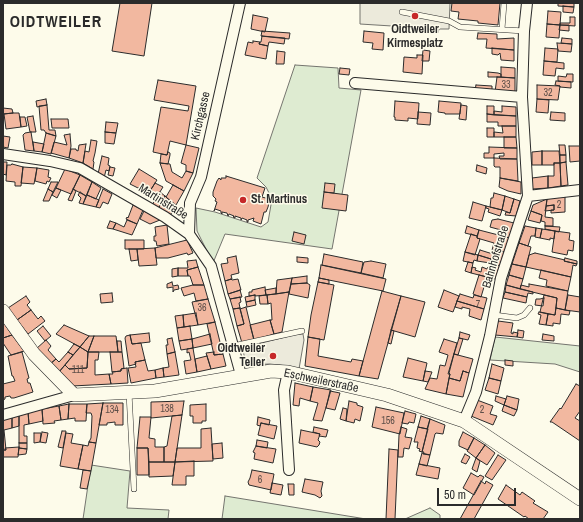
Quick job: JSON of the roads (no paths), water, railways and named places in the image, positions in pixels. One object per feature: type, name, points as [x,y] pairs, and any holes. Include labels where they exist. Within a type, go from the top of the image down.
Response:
[{"type":"street","name":"Kirchgasse","points":[[189,234],[190,203],[201,177],[240,3]]},
{"type":"street","name":"Bahnhofstraße","points":[[464,421],[476,392],[501,278],[528,196],[522,97],[524,31],[527,3]]},
{"type":"street","points":[[355,83],[522,97]]},
{"type":"street","name":"Martinstraße","points":[[3,154],[50,161],[80,168],[165,217],[189,234],[211,266],[241,375]]},
{"type":"street","points":[[528,196],[580,190]]},
{"type":"street","points":[[3,311],[34,354],[74,395],[3,415]]},
{"type":"street","name":"Eschweilerstraße","points":[[74,395],[155,391],[241,375],[271,371],[288,372],[387,395],[464,421],[580,499]]},
{"type":"street","points":[[288,372],[284,390],[289,470]]},
{"type":"lane","points":[[502,29],[504,3]]},
{"type":"lane","points":[[402,12],[449,21],[460,27],[524,31]]},
{"type":"lane","points":[[494,315],[517,318],[524,315],[530,308]]},
{"type":"lane","points":[[233,346],[302,331]]},
{"type":"lane","points":[[129,392],[134,489]]},
{"type":"place","name":"Oidtweiler Kirmesplatz","points":[[415,16]]},
{"type":"place","name":"St. Martinus","points":[[243,200]]},
{"type":"place","name":"Oidtweiler Teller","points":[[273,356]]},
{"type":"district","name":"OIDTWEILER","points":[[56,23]]}]
